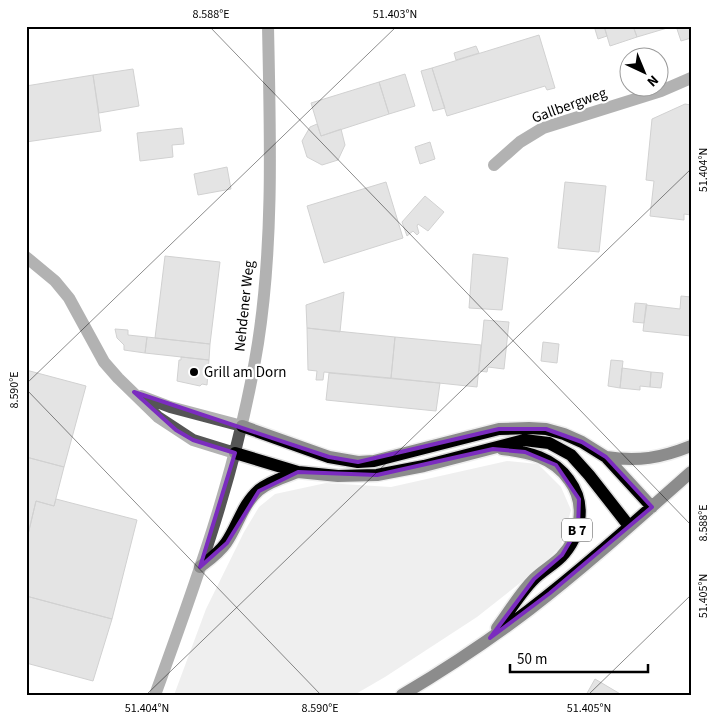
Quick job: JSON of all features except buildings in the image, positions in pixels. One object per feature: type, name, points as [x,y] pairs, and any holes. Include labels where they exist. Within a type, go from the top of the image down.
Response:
[{"type":"main road","points":[[242,426],[329,456],[358,462],[374,461],[499,429],[546,429],[582,442],[606,458],[652,507]]},
{"type":"main road","name":"B 7","points":[[235,454],[298,472],[338,476],[377,475],[415,468],[524,440],[549,443],[571,455],[629,526]]},
{"type":"main road","points":[[606,458],[644,460],[691,446]]},
{"type":"main road","name":"B 7","points":[[490,638],[534,579],[562,555],[573,540],[580,516],[579,499],[574,486],[556,465],[546,459],[525,452],[493,448]]},
{"type":"main road","name":"B 7","points":[[200,568],[227,543],[241,514],[259,491],[271,483],[298,472]]},
{"type":"main road","name":"B 7","points":[[402,695],[445,670],[550,594],[691,472]]},
{"type":"street","name":"Nehdener Weg","points":[[155,695],[200,568],[235,454],[258,341],[266,256],[269,104],[268,26]]},
{"type":"street","name":"Gallbergweg","points":[[494,165],[520,142],[543,128],[661,91],[691,78]]},
{"type":"street","points":[[26,257],[55,280],[69,298],[104,362],[158,417],[181,433],[202,444],[235,454]]},
{"type":"street","points":[[134,392],[148,400],[170,407],[242,426]]},
{"type":"highlighted area","points":[[134,392],[329,457],[358,462],[499,429],[546,429],[582,442],[606,457],[652,507],[550,593],[490,638],[534,579],[562,555],[578,528],[579,499],[556,465],[525,452],[493,449],[377,475],[298,472],[259,491],[227,543],[200,567],[235,453],[193,440],[176,430]]},
{"type":"shaded area","points":[[507,461],[538,464],[561,487],[571,510],[561,546],[539,568],[477,617],[354,695],[174,695],[206,609],[244,532],[259,507],[275,494],[326,483],[391,487]]},
{"type":"place","name":"Grill am Dorn","points":[[194,372]]}]
